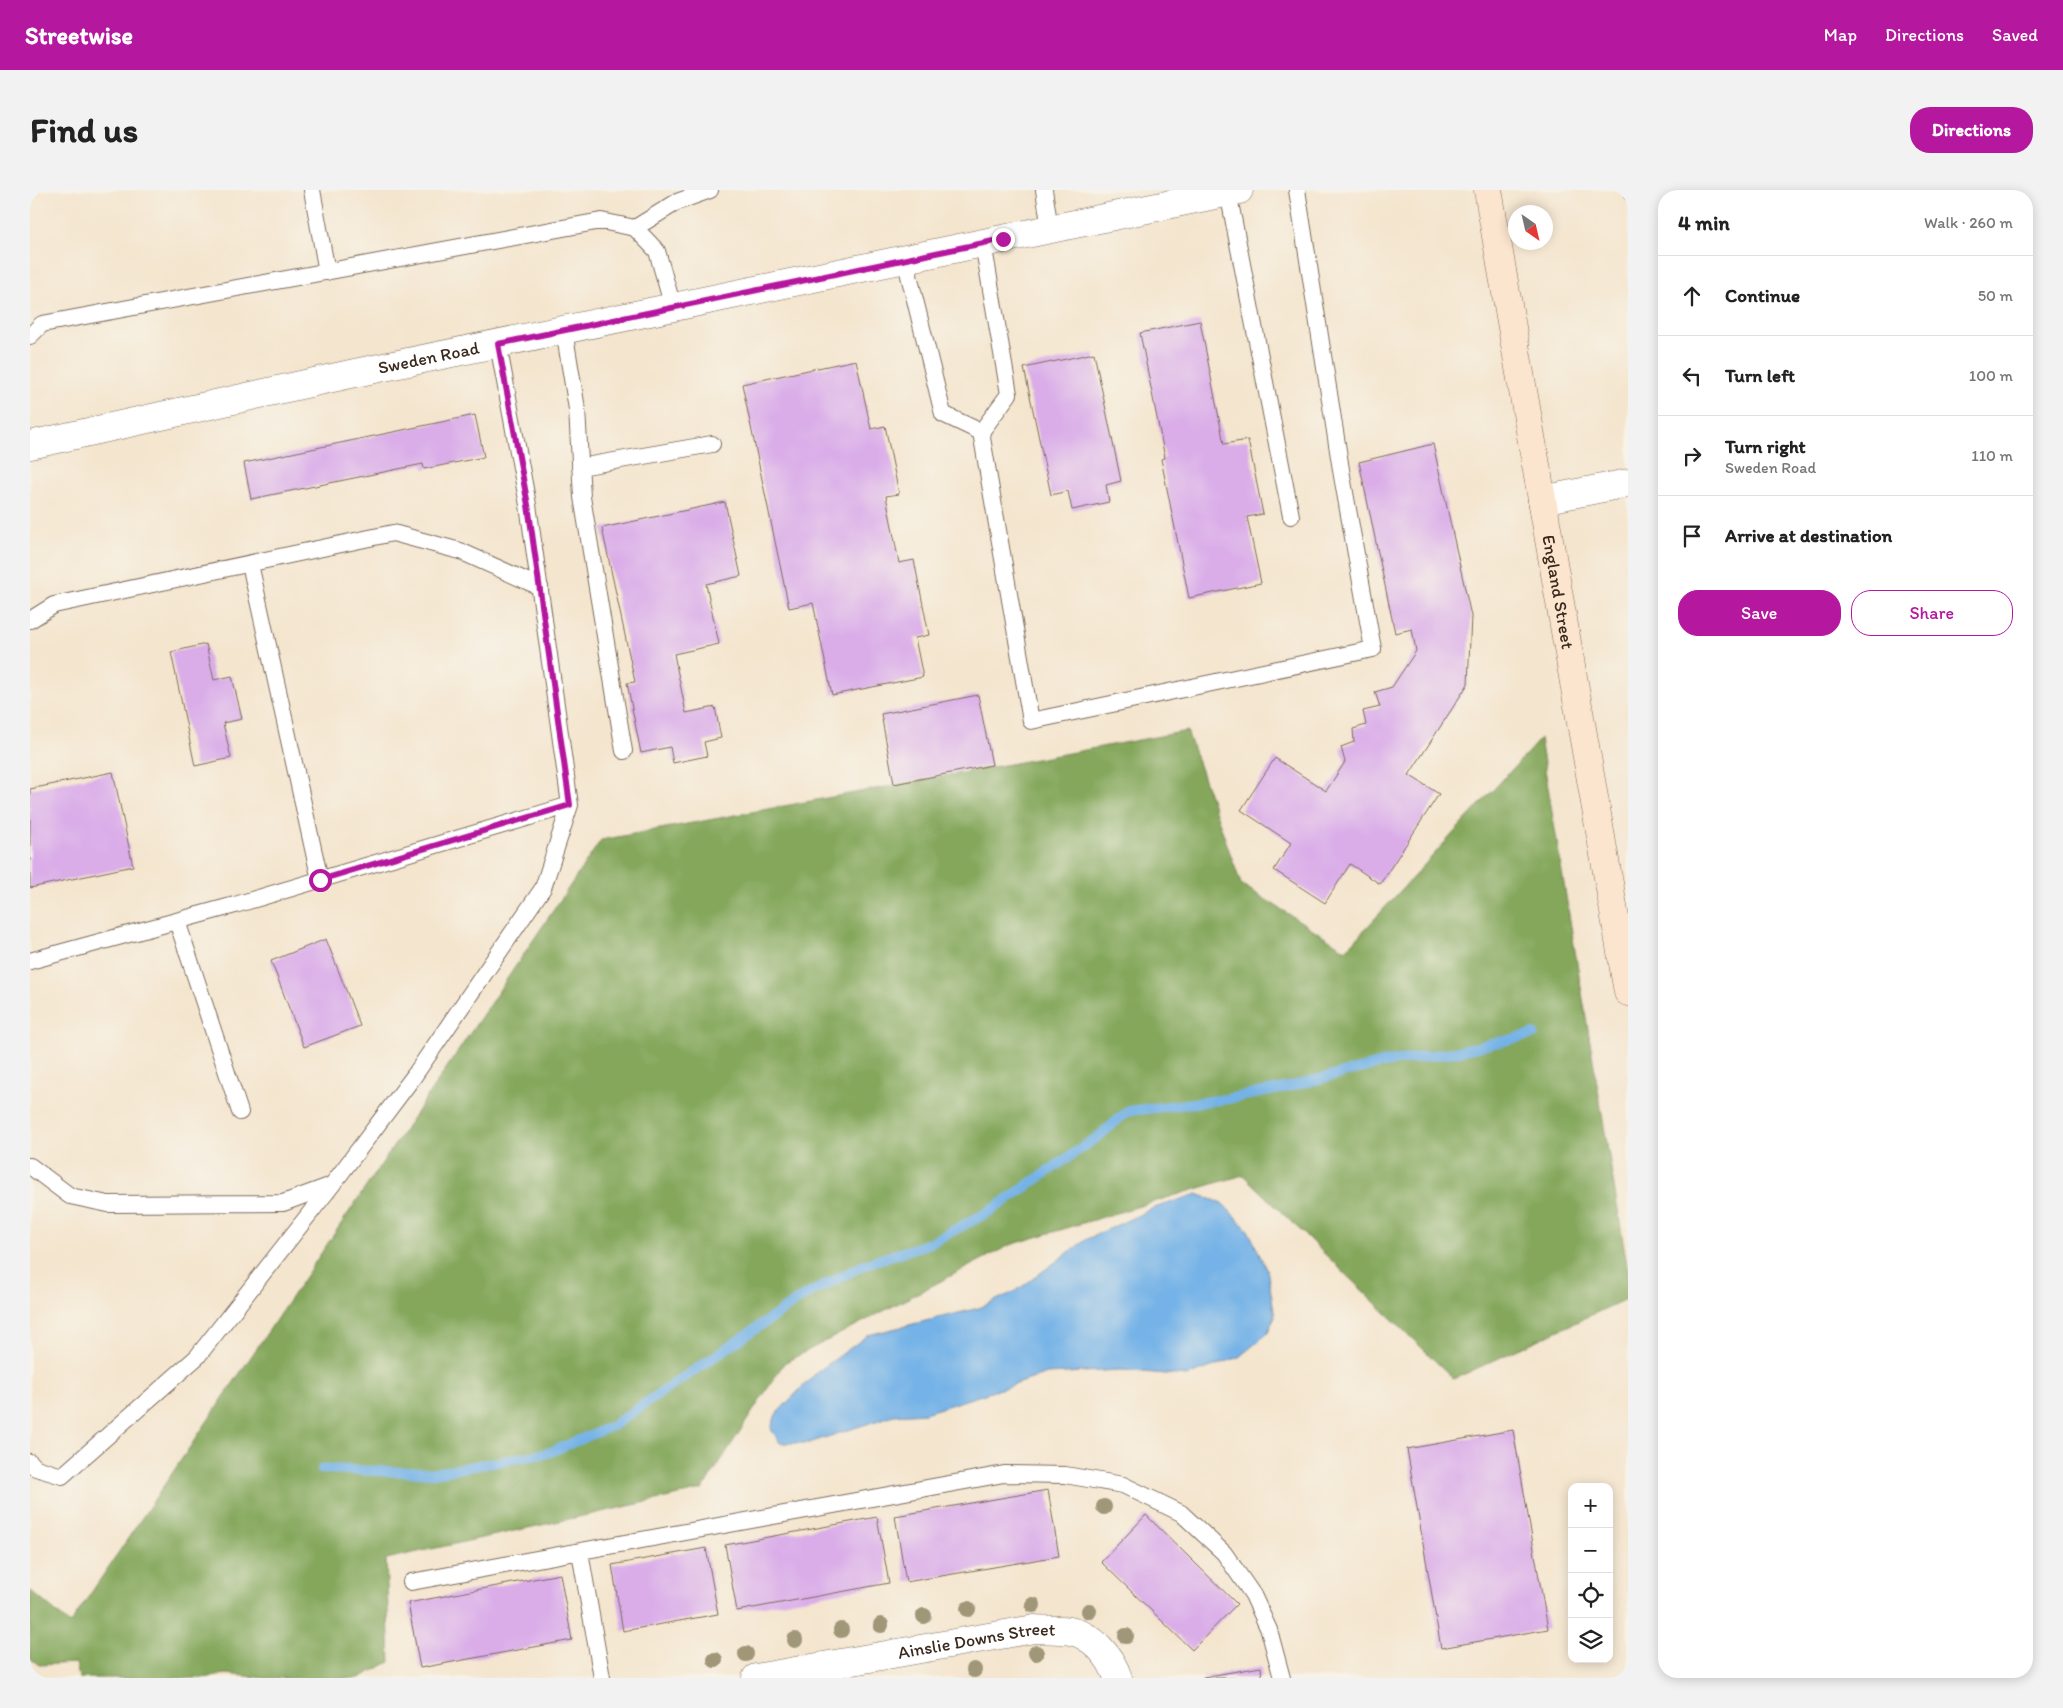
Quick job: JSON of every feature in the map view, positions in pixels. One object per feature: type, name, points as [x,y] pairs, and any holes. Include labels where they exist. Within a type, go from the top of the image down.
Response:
[{"type":"street","name":"England Street","points":[[1488,190],[1628,992]]},
{"type":"street","name":"Sweden Road","points":[[31,441],[1234,191]]},
{"type":"street","points":[[1542,500],[1628,482]]},
{"type":"street","name":"Ainslie Downs Street","points":[[756,1678],[1034,1629],[1071,1631],[1096,1644],[1113,1665],[1118,1678]]},
{"type":"lane","points":[[312,190],[327,272]]},
{"type":"lane","points":[[635,228],[677,202],[710,190]]},
{"type":"lane","points":[[1044,190],[1050,229]]},
{"type":"lane","points":[[983,243],[1009,394],[982,432],[1031,721],[1373,649],[1342,476],[1297,190]]},
{"type":"lane","points":[[1234,191],[1291,516]]},
{"type":"lane","points":[[30,336],[42,324],[601,221],[635,228],[657,251],[673,307]]},
{"type":"lane","points":[[905,259],[943,414],[982,432]]},
{"type":"lane","points":[[564,330],[577,409],[582,497],[624,751]]},
{"type":"lane","points":[[30,1462],[36,1468],[62,1476],[197,1357],[332,1185],[414,1076],[543,888],[570,805],[528,505],[498,344]]},
{"type":"lane","points":[[580,467],[712,444]]},
{"type":"lane","points":[[30,620],[54,605],[393,533],[460,551],[540,588]]},
{"type":"lane","points":[[250,564],[320,880]]},
{"type":"lane","points":[[30,961],[320,880],[570,805]]},
{"type":"lane","points":[[177,921],[240,1112]]},
{"type":"lane","points":[[30,1166],[70,1196],[108,1204],[283,1203],[332,1185]]},
{"type":"lane","points":[[411,1582],[1004,1474],[1065,1475],[1123,1485],[1182,1513],[1224,1553],[1253,1595],[1269,1630],[1282,1678]]},
{"type":"lane","points":[[580,1552],[602,1678]]},
{"type":"green space","points":[[1187,731],[1241,884],[1346,950],[1540,739],[1628,1271],[1628,1298],[1454,1379],[1243,1175],[1010,1245],[784,1363],[702,1490],[386,1559],[390,1662],[359,1678],[266,1678],[226,1674],[202,1678],[79,1678],[76,1663],[39,1665],[30,1658],[30,1590],[70,1624],[601,840]]},
{"type":"water","points":[[1197,1194],[1222,1203],[1248,1230],[1267,1269],[1275,1316],[1267,1334],[1239,1357],[1187,1376],[1121,1370],[1047,1374],[925,1413],[894,1415],[809,1443],[780,1443],[771,1429],[776,1414],[816,1373],[868,1335],[979,1308],[1016,1291],[1087,1239],[1154,1208]]},
{"type":"building","points":[[1626,190],[1628,190],[1628,200],[1625,199]]},
{"type":"building","points":[[1200,321],[1224,444],[1248,440],[1263,514],[1247,517],[1261,583],[1189,598],[1161,459],[1165,458],[1140,333]]},
{"type":"building","points":[[1094,353],[1121,481],[1106,485],[1109,502],[1072,510],[1068,491],[1051,495],[1024,368]]},
{"type":"building","points":[[856,360],[871,429],[885,426],[899,494],[886,496],[899,563],[914,560],[929,635],[915,638],[923,677],[832,695],[813,603],[789,608],[742,384]]},
{"type":"building","points":[[475,415],[484,457],[424,469],[423,464],[251,499],[244,463]]},
{"type":"building","points":[[1433,444],[1471,616],[1468,684],[1409,775],[1439,794],[1380,884],[1350,864],[1325,903],[1274,870],[1291,843],[1241,810],[1275,758],[1326,791],[1345,762],[1341,747],[1354,742],[1353,729],[1366,725],[1363,711],[1380,707],[1375,692],[1392,687],[1416,651],[1412,629],[1395,633],[1359,462]]},
{"type":"building","points":[[725,502],[741,576],[706,584],[719,644],[674,654],[686,713],[715,707],[721,738],[704,742],[707,756],[673,763],[670,747],[641,753],[627,683],[635,682],[602,528]]},
{"type":"building","points":[[206,644],[214,680],[232,676],[242,719],[223,723],[231,758],[195,766],[171,652]]},
{"type":"building","points":[[978,695],[992,765],[894,784],[881,714]]},
{"type":"building","points":[[113,772],[133,866],[30,888],[30,789]]},
{"type":"building","points":[[326,939],[360,1026],[304,1047],[271,961]]},
{"type":"building","points":[[1513,1430],[1548,1629],[1441,1648],[1407,1449]]},
{"type":"building","points":[[1048,1490],[1059,1556],[906,1582],[895,1516]]},
{"type":"building","points":[[1146,1515],[1237,1604],[1192,1650],[1101,1562]]},
{"type":"building","points":[[877,1517],[889,1583],[737,1611],[725,1545]]},
{"type":"building","points":[[706,1548],[718,1614],[623,1631],[612,1565]]},
{"type":"building","points":[[560,1574],[572,1640],[420,1668],[408,1603]]},
{"type":"building","points":[[1261,1667],[1262,1678],[1203,1678],[1203,1677]]},
{"type":"waterway","points":[[322,1469],[434,1473],[548,1453],[612,1426],[804,1296],[866,1264],[930,1243],[992,1210],[1099,1136],[1128,1111],[1227,1099],[1280,1089],[1383,1063],[1460,1051],[1534,1034]]},
{"type":"route","points":[[320,880],[570,805],[528,505],[498,344],[1003,239]]}]
